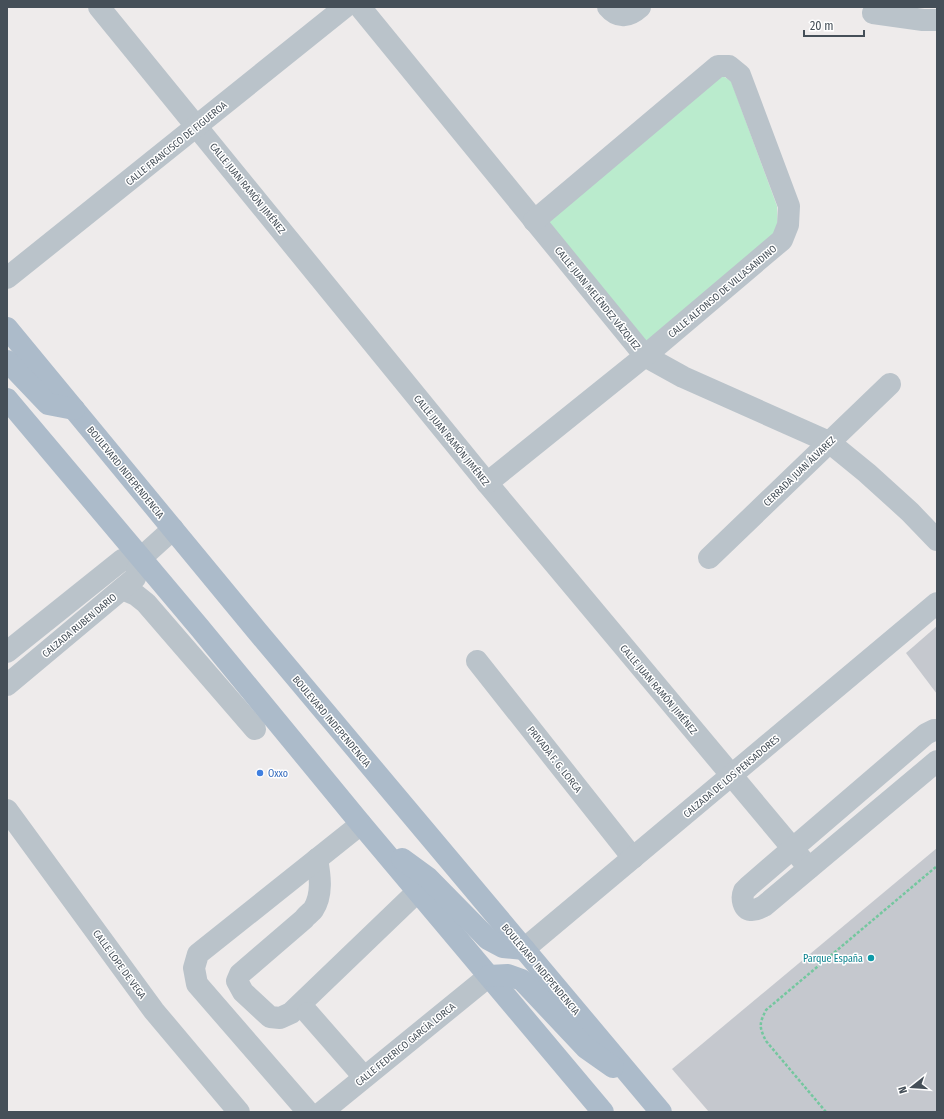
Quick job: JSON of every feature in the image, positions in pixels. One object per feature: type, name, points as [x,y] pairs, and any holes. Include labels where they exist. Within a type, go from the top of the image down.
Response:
[{"type":"main road","name":"BOULEVARD INDEPENDENCIA","points":[[7,328],[256,631],[662,1112]]},
{"type":"main road","points":[[7,361],[48,404],[74,409]]},
{"type":"main road","points":[[7,399],[489,976],[596,1108]]},
{"type":"main road","points":[[368,831],[428,878],[488,939],[503,946],[524,949]]},
{"type":"main road","points":[[489,976],[508,975],[522,980],[586,1048],[638,1085]]},
{"type":"street","name":"CALLE JUAN RAMÓN JIMÉNEZ","points":[[99,7],[488,484],[809,868]]},
{"type":"street","name":"CALLE FRANCISCO DE FIGUEROA","points":[[7,278],[344,7]]},
{"type":"street","name":"CALLE JUAN MELÉNDEZ VÁZQUEZ","points":[[360,7],[645,356],[683,377],[830,442],[868,473],[910,512],[937,540]]},
{"type":"street","points":[[608,7],[612,13],[622,16],[634,13],[640,7]]},
{"type":"street","points":[[873,13],[923,20],[937,20]]},
{"type":"street","name":"CALLE ALFONSO DE VILLASANDINO","points":[[488,484],[645,356],[782,240],[788,225],[789,206],[740,75],[729,66],[718,66],[534,221]]},
{"type":"street","name":"CERRADA JUAN ÁLVAREZ","points":[[709,558],[890,384]]},
{"type":"street","points":[[7,652],[122,560],[141,558],[173,529]]},
{"type":"street","name":"CALZADA RUBEN DARIO","points":[[7,685],[135,578],[141,558]]},
{"type":"street","points":[[122,588],[136,595],[146,603],[254,729]]},
{"type":"street","name":"CALZADA DE LOS PENSADORES","points":[[524,949],[937,603]]},
{"type":"street","points":[[53,615],[68,634]]},
{"type":"street","name":"PRIVADA F. G. LORCA","points":[[477,661],[633,858]]},
{"type":"street","points":[[937,730],[926,734],[744,891],[742,899],[744,906],[751,910],[764,906],[937,762]]},
{"type":"street","name":"CALLE LOPE DE VEGA","points":[[7,810],[154,1011],[239,1112]]},
{"type":"street","points":[[308,1112],[197,984],[194,968],[198,954],[317,859],[368,831]]},
{"type":"street","points":[[317,859],[320,875],[318,897],[313,910],[240,974],[237,981],[243,992],[270,1018],[280,1018],[291,1013],[418,891]]},
{"type":"street","name":"CALLE FEDERICO GARCÍA LORCA","points":[[322,1112],[489,976]]},
{"type":"street","points":[[308,1013],[364,1077]]},
{"type":"path","points":[[826,1112],[766,1041],[761,1030],[761,1021],[766,1010],[937,866]]},
{"type":"green space","points":[[721,75],[731,81],[777,206],[778,235],[646,343],[546,221]]},
{"type":"building","points":[[937,626],[937,694],[906,653]]},
{"type":"building","name":"Parque España","points":[[937,848],[937,1112],[709,1112],[672,1069]]},
{"type":"place","name":"Oxxo","points":[[260,773]]},
{"type":"place","name":"Parque España","points":[[871,958]]}]
